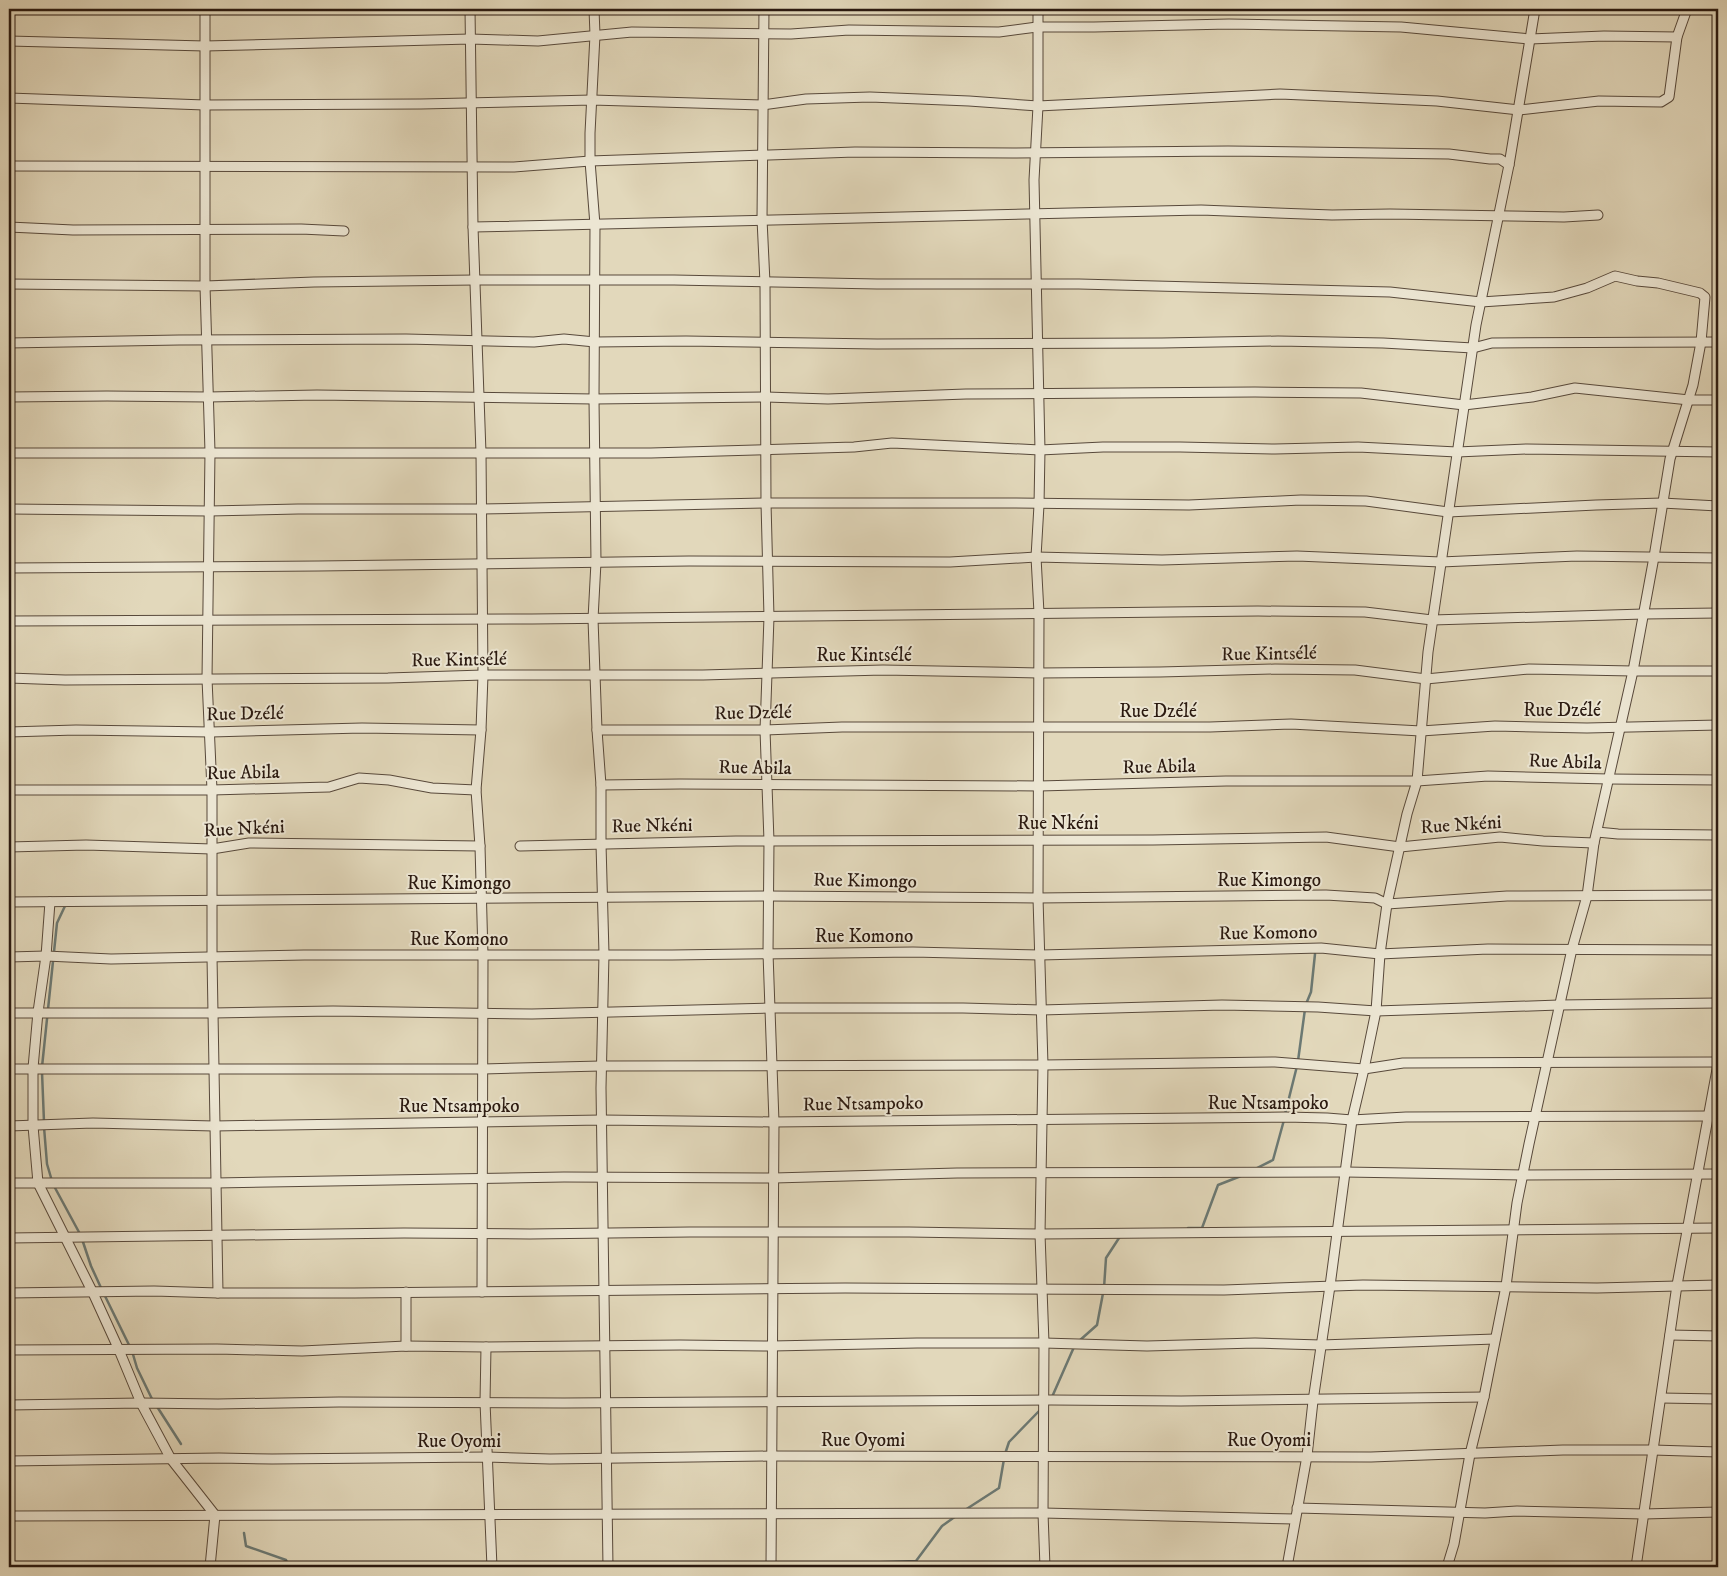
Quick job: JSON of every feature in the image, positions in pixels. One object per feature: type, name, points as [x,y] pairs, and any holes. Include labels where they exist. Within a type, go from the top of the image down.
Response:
[{"type":"street","points":[[205,9],[205,286],[210,452],[207,678],[211,732],[212,1013],[218,1293]]},
{"type":"street","points":[[470,9],[470,103],[473,167],[472,227],[481,453],[483,675],[476,790],[480,846],[483,955],[482,1292]]},
{"type":"street","points":[[594,9],[595,35],[590,161],[595,225],[594,452],[596,562],[593,619],[601,785],[604,954],[601,1066],[608,1567]]},
{"type":"street","points":[[764,9],[762,219],[765,283],[766,504],[769,562],[765,730],[769,841],[768,953],[774,1122],[771,1567]]},
{"type":"street","points":[[1038,9],[1035,215],[1040,450],[1036,557],[1039,613],[1038,898],[1043,1065],[1040,1234],[1044,1343],[1043,1513],[1045,1567]]},
{"type":"street","points":[[1287,1567],[1307,1456],[1352,1120],[1376,1011],[1380,954],[1387,904],[1416,780],[1432,620],[1480,302],[1509,165],[1535,9]]},
{"type":"street","points":[[9,98],[205,105],[592,100],[762,105],[806,99],[870,96],[1038,106],[1280,94],[1437,101],[1519,110],[1599,101],[1662,102],[1669,98],[1677,37],[1687,9]]},
{"type":"street","points":[[9,41],[205,46],[470,39],[538,41],[632,32],[763,34],[849,30],[999,32],[1037,27],[1229,24],[1401,27],[1530,39],[1604,36],[1677,37]]},
{"type":"street","points":[[9,166],[205,168],[514,167],[590,161],[855,152],[1228,151],[1449,154],[1500,159],[1509,165]]},
{"type":"street","points":[[472,227],[1201,210],[1332,215],[1390,214],[1498,217],[1598,215]]},
{"type":"street","points":[[9,228],[73,230],[300,229],[344,231]]},
{"type":"street","points":[[9,284],[205,286],[314,282],[674,280],[765,283],[1154,285],[1390,292],[1480,302],[1554,297],[1587,288],[1615,276],[1637,282],[1658,283],[1700,293],[1705,296],[1701,342],[1689,400],[1670,459],[1633,671],[1594,843],[1586,896],[1546,1062],[1536,1118],[1517,1202],[1506,1286],[1484,1397],[1470,1454],[1454,1544],[1447,1567]]},
{"type":"street","points":[[9,343],[207,340],[477,340],[534,342],[564,339],[595,342],[686,341],[765,343],[1162,343],[1288,341],[1383,343],[1473,348],[1492,343],[1718,342]]},
{"type":"street","points":[[9,397],[208,398],[317,396],[479,399],[524,397],[594,399],[766,397],[828,400],[966,394],[1362,393],[1464,405],[1532,397],[1575,388],[1689,400],[1718,400]]},
{"type":"street","points":[[9,453],[594,452],[854,447],[892,443],[1040,450],[1102,447],[1275,449],[1358,447],[1457,452],[1526,449],[1718,452]]},
{"type":"street","points":[[9,509],[209,511],[766,504],[1008,503],[1189,505],[1301,500],[1366,501],[1448,512],[1596,504],[1718,506]]},
{"type":"street","points":[[9,568],[596,562],[950,562],[1036,557],[1162,560],[1297,556],[1441,562],[1577,556],[1718,558]]},
{"type":"street","points":[[9,621],[482,620],[1039,613],[1365,612],[1432,620],[1718,613]]},
{"type":"street","name":"Rue Kintsélé","points":[[9,678],[65,680],[388,678],[883,670],[1039,673],[1275,669],[1355,670],[1426,679],[1529,669],[1718,671]]},
{"type":"street","name":"Rue Dzélé","points":[[597,730],[765,730],[842,727],[1210,727],[1291,724],[1420,731],[1495,726],[1587,728],[1718,725]]},
{"type":"street","name":"Rue Dzélé","points":[[9,732],[76,730],[211,732],[362,728],[481,730]]},
{"type":"street","name":"Rue Abila","points":[[601,785],[1039,786],[1226,781],[1416,780],[1488,776],[1609,780],[1718,780]]},
{"type":"street","name":"Rue Abila","points":[[9,790],[212,790],[329,787],[359,778],[389,780],[432,788],[476,790]]},
{"type":"street","points":[[1597,832],[1718,835]]},
{"type":"street","name":"Rue Nkéni","points":[[520,846],[769,841],[1153,840],[1326,837],[1400,847],[1500,837],[1594,843]]},
{"type":"street","name":"Rue Nkéni","points":[[9,847],[86,845],[212,848],[249,843],[480,846]]},
{"type":"street","name":"Rue Kimongo","points":[[9,902],[212,902],[768,896],[1038,898],[1326,895],[1375,898],[1387,904],[1507,896],[1718,895]]},
{"type":"street","points":[[50,902],[46,956],[33,1068],[33,1126],[38,1183],[93,1293],[141,1403],[172,1459],[215,1515],[210,1567]]},
{"type":"street","name":"Rue Komono","points":[[9,957],[46,956],[111,959],[913,952],[1040,955],[1321,948],[1380,954],[1488,949],[1718,950]]},
{"type":"street","points":[[9,1013],[334,1011],[532,1014],[771,1008],[1041,1010],[1222,1005],[1318,1007],[1376,1011],[1559,1005],[1718,1003]]},
{"type":"street","points":[[9,1069],[483,1069],[601,1066],[717,1067],[772,1065],[1043,1065],[1275,1062],[1364,1069],[1403,1063],[1718,1063],[1677,1285],[1636,1567]]},
{"type":"street","name":"Rue Ntsampoko","points":[[9,1126],[94,1123],[214,1126],[602,1120],[774,1122],[1327,1118],[1352,1120],[1406,1117],[1718,1116]]},
{"type":"street","points":[[9,1183],[216,1183],[604,1177],[774,1178],[957,1173],[1345,1172],[1524,1175],[1718,1174]]},
{"type":"street","points":[[9,1238],[482,1233],[909,1232],[1040,1234],[1718,1228]]},
{"type":"street","points":[[9,1293],[1041,1288],[1224,1290],[1330,1286],[1597,1288],[1718,1285]]},
{"type":"street","points":[[406,1292],[406,1346]]},
{"type":"street","points":[[1670,1335],[1718,1336]]},
{"type":"street","points":[[9,1350],[217,1349],[302,1351],[406,1346],[772,1346],[917,1342],[1147,1346],[1255,1343],[1321,1345],[1495,1339]]},
{"type":"street","points":[[486,1347],[485,1402],[492,1567]]},
{"type":"street","points":[[9,1405],[772,1400],[889,1402],[1313,1400],[1484,1397]]},
{"type":"street","points":[[1661,1398],[1718,1399]]},
{"type":"street","name":"Rue Oyomi","points":[[9,1461],[487,1457],[550,1459],[772,1456],[1371,1457],[1563,1450],[1718,1452]]},
{"type":"street","points":[[1297,1508],[1485,1513],[1542,1511],[1644,1514],[1718,1512]]},
{"type":"street","points":[[9,1516],[1043,1513],[1295,1519]]},
{"type":"waterway","points":[[42,1067],[57,923],[65,906]]},
{"type":"waterway","points":[[1306,1004],[1311,992],[1315,954]]},
{"type":"waterway","points":[[1298,1061],[1305,1009]]},
{"type":"waterway","points":[[1285,1114],[1297,1066]]},
{"type":"waterway","points":[[42,1072],[44,1122]]},
{"type":"waterway","points":[[1255,1169],[1273,1160],[1284,1120]]},
{"type":"waterway","points":[[44,1127],[47,1164],[52,1181]]},
{"type":"waterway","points":[[1188,1228],[1202,1228],[1218,1185],[1241,1176]]},
{"type":"waterway","points":[[54,1186],[80,1234]]},
{"type":"waterway","points":[[1079,1341],[1097,1325],[1104,1288],[1106,1258],[1121,1235]]},
{"type":"waterway","points":[[82,1239],[102,1290]]},
{"type":"waterway","points":[[104,1294],[132,1351],[137,1368],[153,1401]]},
{"type":"waterway","points":[[1052,1397],[1074,1347]]},
{"type":"waterway","points":[[156,1405],[181,1444]]},
{"type":"waterway","points":[[1005,1454],[1009,1442],[1040,1410]]},
{"type":"waterway","points":[[965,1510],[999,1488],[1004,1459]]},
{"type":"waterway","points":[[854,1567],[858,1563],[916,1561],[942,1526],[956,1516]]},
{"type":"waterway","points":[[244,1533],[246,1546],[286,1560],[289,1567]]}]
